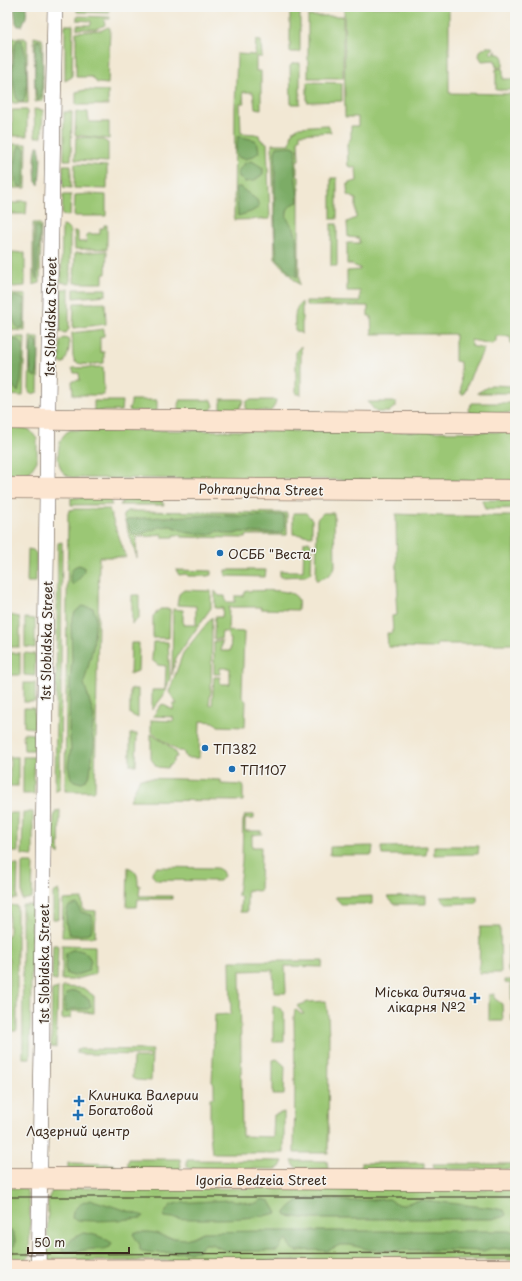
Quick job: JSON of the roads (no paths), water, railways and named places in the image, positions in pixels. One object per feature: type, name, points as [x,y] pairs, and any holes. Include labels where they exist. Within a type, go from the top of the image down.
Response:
[{"type":"main road","points":[[7,419],[515,423]]},
{"type":"main road","name":"Pohranychna Street","points":[[7,488],[515,490]]},
{"type":"main road","name":"Igoria Bedzeia Street","points":[[7,1178],[515,1180]]},
{"type":"main road","points":[[7,1270],[38,1272],[515,1269]]},
{"type":"street","name":"1st Slobidska Street","points":[[38,1272],[48,419],[55,7]]},
{"type":"tram line","points":[[7,1197],[515,1197]]},
{"type":"tram line","points":[[7,1254],[515,1253]]},
{"type":"place","name":"ОСББ \"Веста\"","points":[[220,553]]},
{"type":"place","name":"ТП382","points":[[205,748]]},
{"type":"place","name":"ТП1107","points":[[232,769]]},
{"type":"place","name":"Міська дитяча лікарня №2","points":[[475,998]]},
{"type":"place","name":"Клиника Валерии Богатовой","points":[[79,1101]]},
{"type":"place","name":"Лазерний центр","points":[[78,1115]]}]
